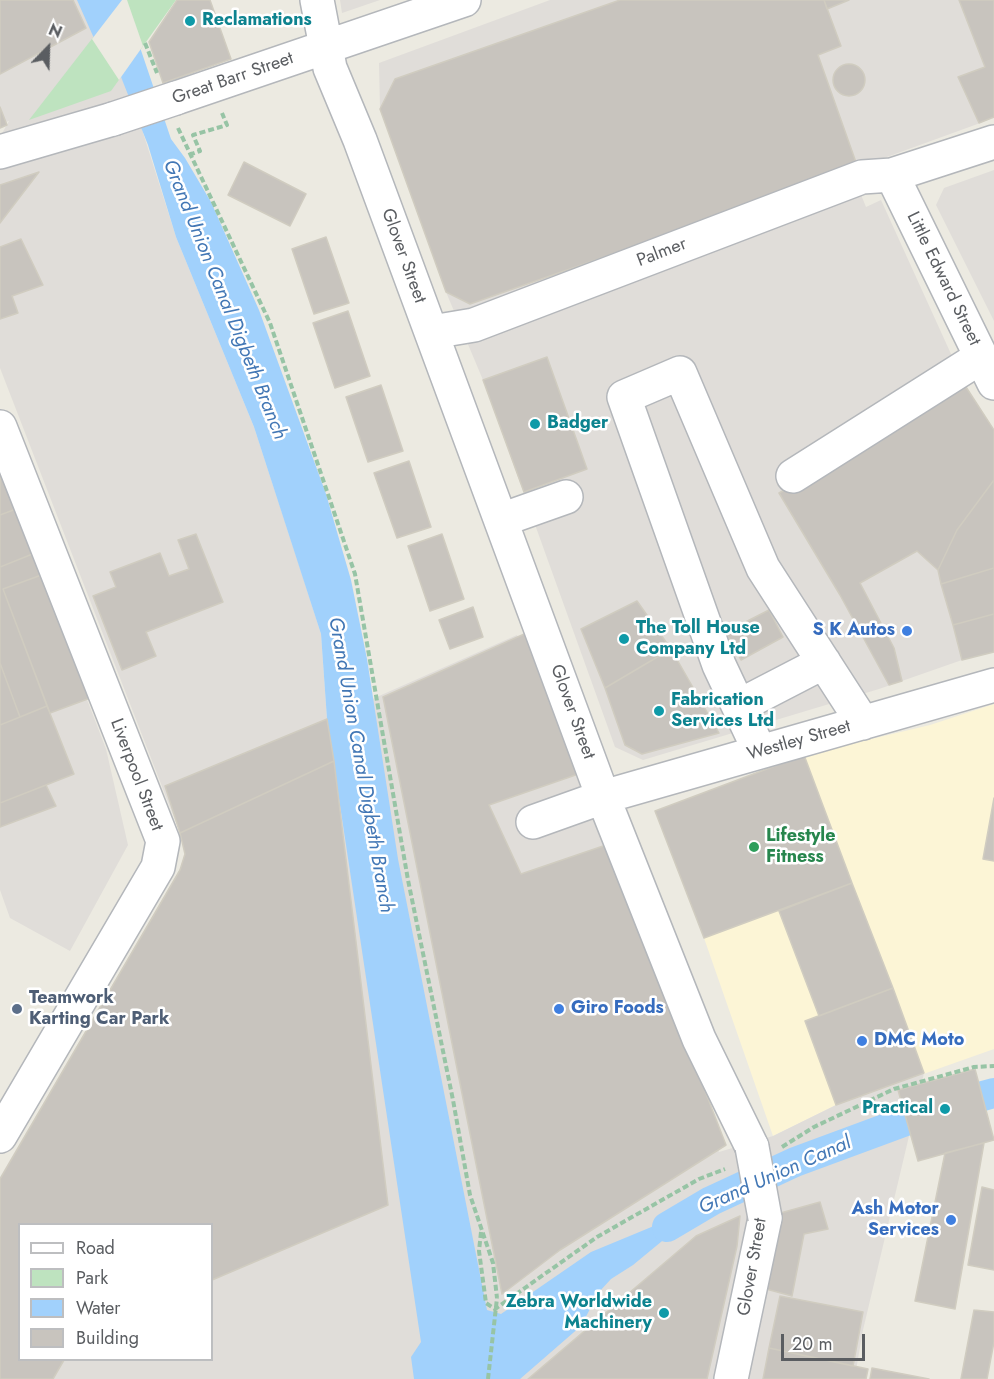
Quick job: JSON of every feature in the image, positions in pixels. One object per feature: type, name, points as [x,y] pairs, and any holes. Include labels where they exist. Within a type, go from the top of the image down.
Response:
[{"type":"street","name":"Glover Street","points":[[317,0],[325,48],[603,797],[699,1039],[752,1155],[765,1218],[731,1379]]},
{"type":"street","name":"Great Barr Street","points":[[0,152],[171,102],[211,84],[464,0]]},
{"type":"street","name":"Palmer","points":[[432,332],[474,325],[862,177],[892,175],[994,142]]},
{"type":"street","name":"Little Edward Street","points":[[892,175],[988,370]]},
{"type":"street","points":[[793,476],[988,370]]},
{"type":"street","points":[[760,752],[716,655],[624,396],[680,373],[764,568],[863,723]]},
{"type":"street","name":"Liverpool Street","points":[[0,427],[163,841],[158,867],[0,1136]]},
{"type":"street","points":[[501,520],[566,497]]},
{"type":"street","points":[[739,706],[824,662]]},
{"type":"street","name":"Westley Street","points":[[533,822],[603,797],[994,685]]},
{"type":"path","points":[[146,43],[171,102],[189,155],[199,168],[270,323],[355,574],[367,630],[408,880],[453,1100],[470,1196],[493,1263],[497,1298],[488,1379]]},
{"type":"path","points":[[189,155],[200,151],[193,135],[227,125],[211,84]]},
{"type":"path","points":[[481,1232],[479,1251],[486,1303],[495,1309],[597,1237],[699,1179],[894,1089],[974,1067],[994,1066]]},
{"type":"shaded area","points":[[0,0],[83,0],[133,101],[176,237],[254,427],[321,634],[327,719],[517,635],[653,959],[719,1152],[773,1136],[836,1105],[924,1073],[863,1330],[855,1376],[868,1369],[866,1379],[0,1379],[0,1177],[180,869],[185,854],[180,833],[0,368],[0,137],[9,121],[0,124]]},
{"type":"shaded area","points":[[340,0],[380,0],[342,13]]},
{"type":"shaded area","points":[[550,0],[994,0],[994,118],[851,170],[866,207],[881,200],[966,387],[994,430],[994,480],[957,530],[938,570],[962,660],[879,689],[643,760],[615,747],[483,380],[446,292],[380,109],[379,63]]},
{"type":"shaded area","points":[[994,170],[994,321],[936,205],[944,188]]},
{"type":"shaded area","points":[[0,473],[106,749],[128,845],[70,951],[10,918],[0,890]]},
{"type":"shaded area","points":[[994,704],[994,1049],[836,1105],[773,1136],[704,938],[655,811],[804,755],[930,725]]},
{"type":"green space","points":[[122,0],[176,0],[111,91],[29,120]]},
{"type":"water","name":"Grand Union Canal Digbeth Branch","points":[[77,0],[124,0],[171,139],[211,202],[259,310],[326,494],[351,580],[367,659],[398,859],[487,1310],[501,1314],[591,1252],[707,1204],[633,1265],[611,1279],[599,1292],[581,1326],[520,1379],[414,1379],[411,1357],[421,1342],[327,719],[321,634],[254,427],[176,237],[148,145],[121,77],[93,36]]},
{"type":"pier","points":[[122,0],[127,0],[143,46],[119,80],[92,39]]},
{"type":"building","points":[[0,0],[73,0],[86,28],[0,74]]},
{"type":"building","name":"Reclamations","points":[[177,0],[210,0],[231,59],[163,83],[149,42]]},
{"type":"building","points":[[620,0],[824,0],[841,46],[818,55],[858,168],[470,304],[446,292],[380,109],[395,79]]},
{"type":"building","points":[[824,0],[849,0],[827,9]]},
{"type":"building","points":[[959,0],[994,0],[994,117],[979,123],[958,77],[985,67]]},
{"type":"building","points":[[849,64],[860,69],[865,80],[860,91],[849,96],[838,91],[833,80],[838,69]]},
{"type":"building","points":[[0,107],[7,125],[0,128]]},
{"type":"building","points":[[244,162],[306,194],[290,226],[228,195]]},
{"type":"building","points":[[39,172],[0,223],[0,185]]},
{"type":"building","points":[[326,237],[349,303],[314,314],[292,249]]},
{"type":"building","points":[[21,239],[43,285],[12,296],[18,313],[0,319],[0,247]]},
{"type":"building","points":[[348,311],[370,376],[335,388],[313,323]]},
{"type":"building","name":"Badger","points":[[547,357],[587,469],[524,492],[483,380]]},
{"type":"building","points":[[381,385],[403,451],[368,462],[346,397]]},
{"type":"building","points":[[966,387],[994,430],[994,480],[957,530],[938,570],[917,551],[860,583],[894,648],[902,681],[889,685],[840,595],[779,493]]},
{"type":"building","points":[[0,461],[24,506],[0,515]]},
{"type":"building","points":[[409,461],[431,527],[397,538],[374,473]]},
{"type":"building","points":[[994,480],[994,568],[941,584],[938,570],[957,530]]},
{"type":"building","points":[[24,506],[40,551],[0,567],[0,515]]},
{"type":"building","points":[[196,534],[223,602],[146,632],[156,656],[122,670],[93,596],[116,587],[110,572],[160,553],[169,576],[189,569],[178,540]]},
{"type":"building","points":[[442,534],[464,599],[430,611],[408,546]]},
{"type":"building","points":[[40,551],[47,573],[3,589],[47,706],[20,717],[0,663],[0,567]]},
{"type":"building","points":[[994,568],[994,614],[953,625],[941,584]]},
{"type":"building","points":[[47,573],[93,697],[50,713],[3,589]]},
{"type":"building","name":"The Toll House Company Ltd","points":[[637,601],[671,649],[605,688],[581,629]]},
{"type":"building","points":[[473,607],[483,637],[450,649],[439,620]]},
{"type":"building","points":[[769,610],[783,637],[741,660],[726,632]]},
{"type":"building","points":[[994,614],[994,652],[962,660],[953,625]]},
{"type":"building","name":"Giro Foods","points":[[531,631],[587,771],[489,805],[521,874],[609,844],[726,1145],[560,1250],[502,1294],[383,697]]},
{"type":"building","name":"Fabrication Services Ltd","points":[[671,649],[719,733],[642,754],[625,745],[605,688]]},
{"type":"building","points":[[0,663],[20,717],[0,725]]},
{"type":"building","points":[[47,706],[74,774],[0,803],[0,725]]},
{"type":"building","points":[[327,719],[334,761],[180,833],[165,786]]},
{"type":"building","name":"Lifestyle Fitness","points":[[804,755],[852,883],[704,938],[655,811]]},
{"type":"building","points":[[334,761],[388,1205],[213,1280],[213,1223],[18,1223],[18,1361],[63,1361],[53,1379],[0,1379],[0,1179],[180,870],[185,854],[180,833]]},
{"type":"building","points":[[46,785],[56,806],[0,827],[0,803]]},
{"type":"building","points":[[994,798],[994,861],[983,859]]},
{"type":"building","points":[[852,883],[893,988],[819,1016],[779,911]]},
{"type":"building","name":"DMC Moto","points":[[893,988],[924,1073],[836,1105],[805,1021]]},
{"type":"building","name":"Practical","points":[[975,1069],[994,1140],[918,1161],[898,1090]]},
{"type":"building","name":"Ash Motor Services","points":[[984,1143],[955,1309],[915,1301],[945,1153]]},
{"type":"building","points":[[982,1187],[994,1190],[994,1270],[968,1265]]},
{"type":"building","points":[[820,1202],[828,1229],[804,1234],[792,1296],[766,1289],[777,1214]]},
{"type":"building","name":"Zebra Worldwide Machinery","points":[[740,1216],[737,1246],[707,1379],[528,1379],[696,1236]]},
{"type":"building","points":[[780,1296],[863,1312],[853,1366],[769,1348]]},
{"type":"building","points":[[974,1310],[994,1312],[994,1342],[987,1379],[961,1379]]},
{"type":"building","points":[[769,1348],[868,1369],[866,1379],[763,1379]]},
{"type":"building","points":[[872,1368],[929,1379],[870,1379]]},
{"type":"waterway","name":"Grand Union Canal","points":[[983,1096],[994,1093]]},
{"type":"waterway","name":"Grand Union Canal","points":[[667,1227],[711,1201],[795,1162],[906,1121]]},
{"type":"place","name":"Reclamations","points":[[190,21]]},
{"type":"place","name":"Badger","points":[[535,424]]},
{"type":"place","name":"S K Autos","points":[[907,631]]},
{"type":"place","name":"The Toll House Company Ltd","points":[[624,639]]},
{"type":"place","name":"Fabrication Services Ltd","points":[[659,711]]},
{"type":"place","name":"Lifestyle Fitness","points":[[754,847]]},
{"type":"place","name":"Teamwork Karting Car Park","points":[[17,1009]]},
{"type":"place","name":"Giro Foods","points":[[559,1009]]},
{"type":"place","name":"DMC Moto","points":[[862,1041]]},
{"type":"place","name":"Practical","points":[[945,1109]]},
{"type":"place","name":"Ash Motor Services","points":[[951,1220]]},
{"type":"place","name":"Zebra Worldwide Machinery","points":[[664,1313]]}]
